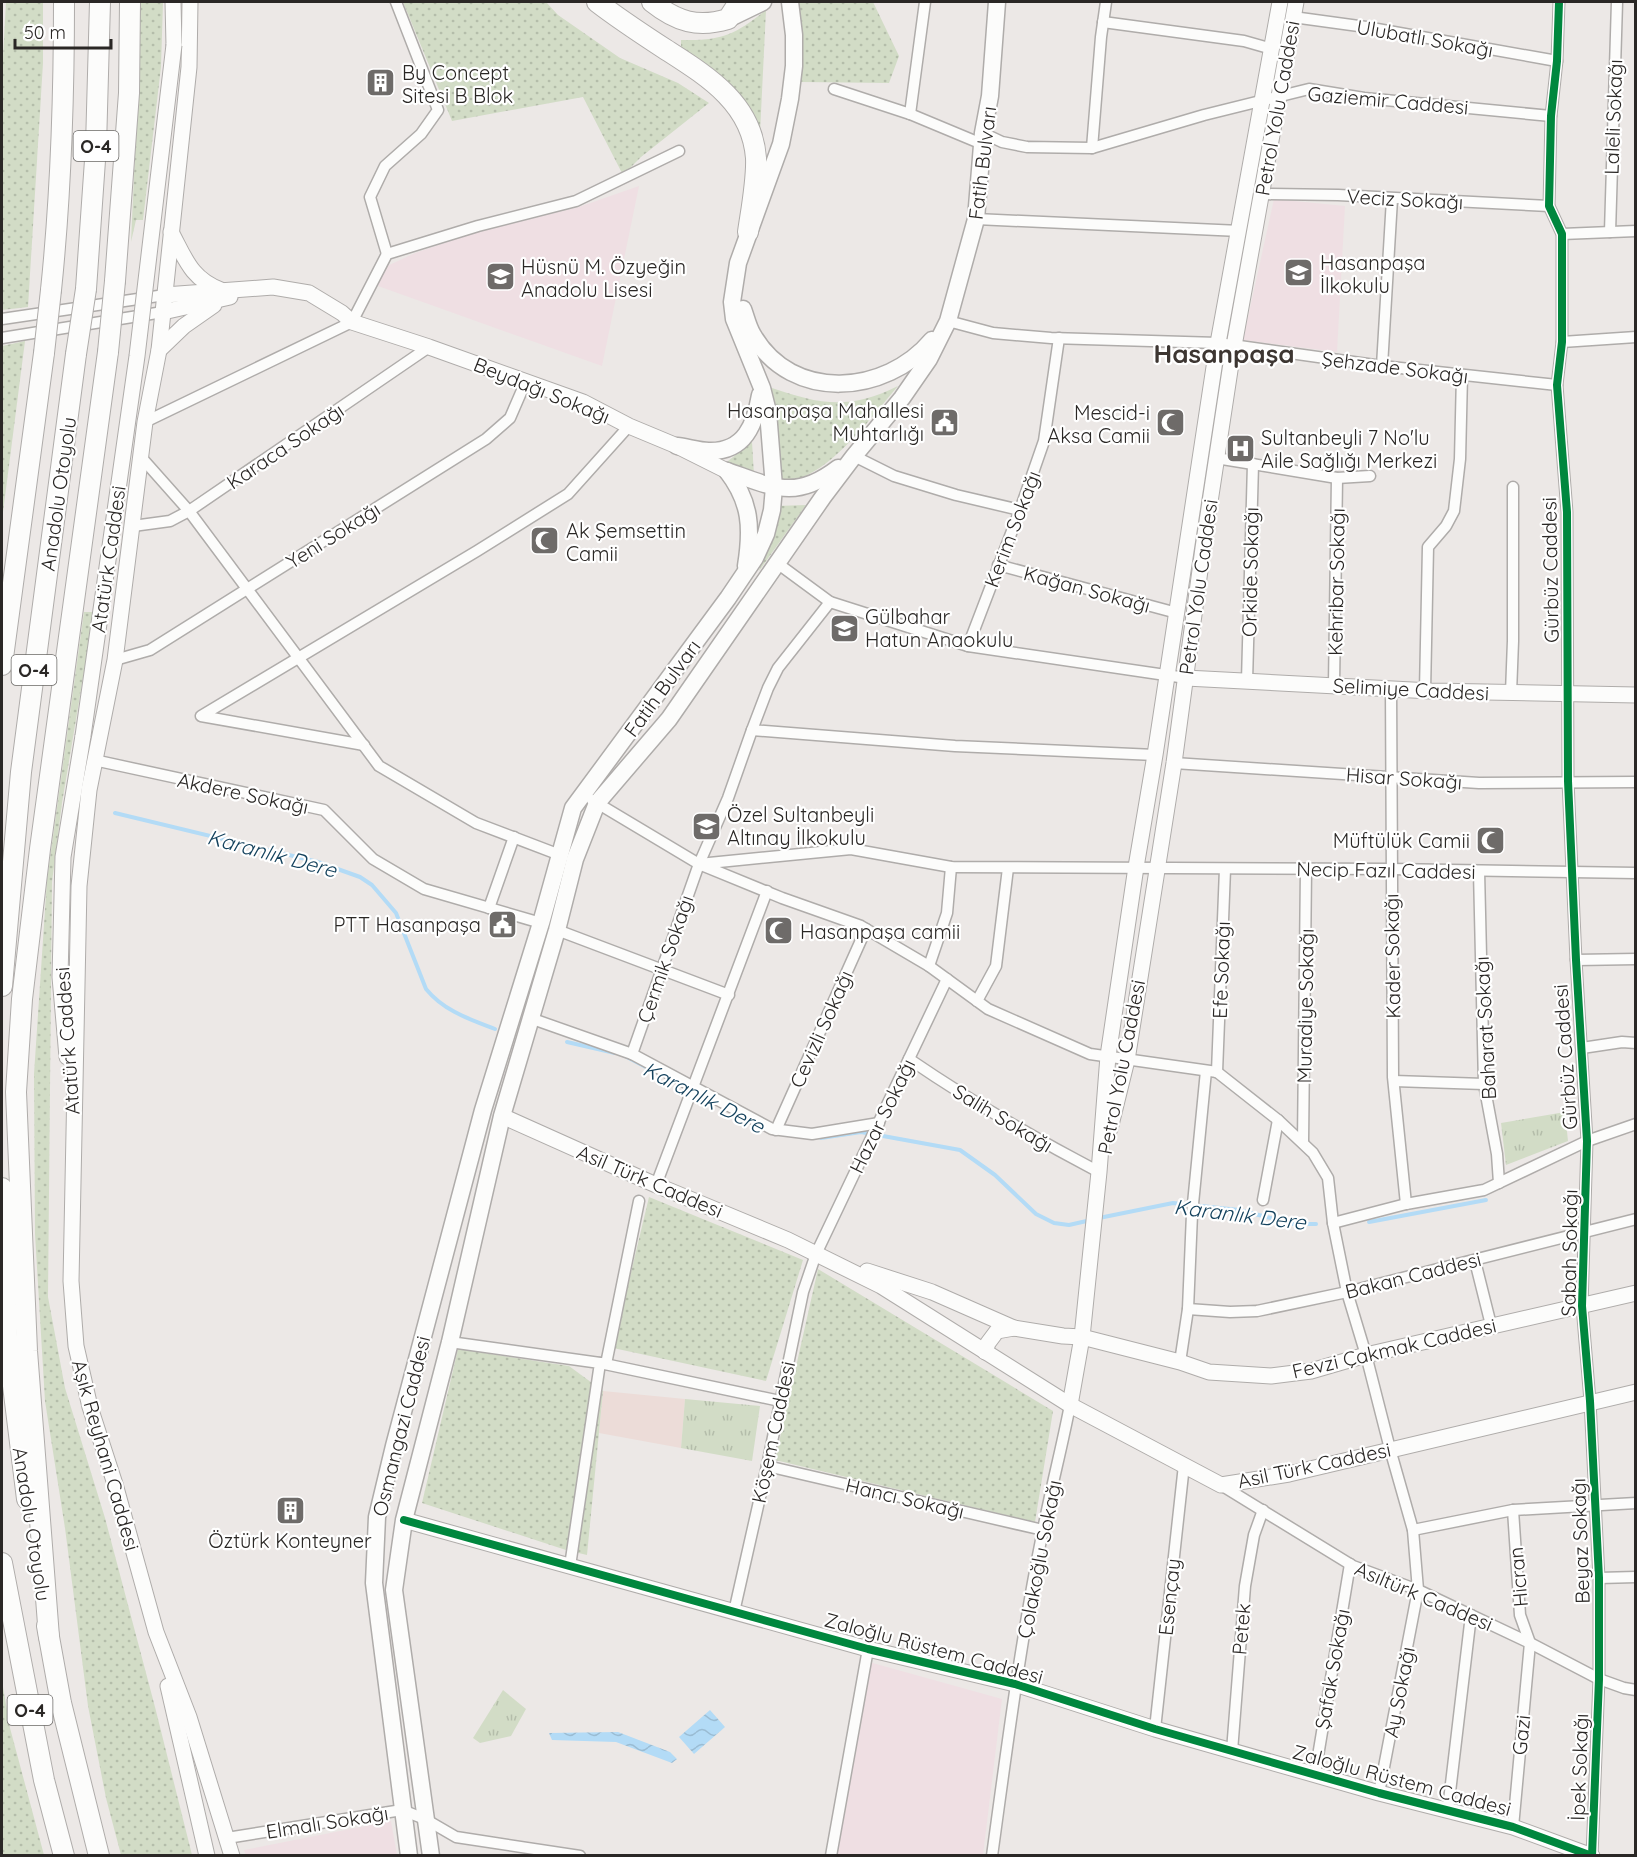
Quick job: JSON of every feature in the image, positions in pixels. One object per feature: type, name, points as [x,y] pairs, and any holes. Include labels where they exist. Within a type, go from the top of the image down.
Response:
[{"type":"highway","points":[[59,2],[64,104]]},
{"type":"highway","name":"Anadolu Otoyolu","points":[[2,665],[44,353],[60,209],[64,104],[64,2]]},
{"type":"highway","name":"Anadolu Otoyolu","points":[[2,986],[21,772],[86,289],[96,146],[100,2]]},
{"type":"highway","points":[[49,1637],[27,1351],[16,1092],[22,999],[40,849],[108,352],[129,93],[130,2]]},
{"type":"highway","points":[[597,2],[704,74],[734,102],[747,121],[756,159],[748,232]]},
{"type":"highway","points":[[652,2],[696,24],[710,24],[728,19],[739,2]]},
{"type":"highway","name":"Anadolu Otoyolu","points":[[2,1188],[10,1360],[21,1462],[61,1703],[99,1856]]},
{"type":"highway","name":"Anadolu Otoyolu","points":[[2,1563],[44,1780],[64,1856]]},
{"type":"main road","name":"Atatürk Caddesi","points":[[74,1131],[60,977],[63,857],[83,736],[137,356],[174,45],[173,2]]},
{"type":"main road","name":"Atatürk Caddesi","points":[[74,1131],[79,886],[86,817],[94,760],[115,660],[141,457],[159,350],[189,67],[190,2]]},
{"type":"main road","points":[[728,19],[763,2]]},
{"type":"main road","name":"Fatih Bulvarı","points":[[483,1110],[541,923],[590,798],[755,558],[766,534],[772,510],[774,487],[768,412],[762,388],[735,319],[732,302],[738,263],[781,144],[790,99],[794,66],[794,35],[790,2]]},
{"type":"main road","name":"Fatih Bulvarı","points":[[590,798],[669,719],[854,456],[902,398],[929,359],[948,321],[976,219],[982,139],[990,96],[997,2]]},
{"type":"main road","name":"Petrol Yolu Caddesi","points":[[1099,1172],[1126,1060],[1174,763],[1216,458],[1226,344],[1240,231],[1280,2]]},
{"type":"main road","name":"Petrol Yolu Caddesi","points":[[1070,1405],[1082,1337],[1108,1056],[1166,676],[1226,344],[1262,194],[1294,9]]},
{"type":"main road","points":[[171,232],[190,268],[205,285],[221,295]]},
{"type":"main road","name":"Fatih Bulvarı","points":[[738,263],[743,310],[752,335],[780,365],[813,381],[846,385],[889,373],[922,352],[948,321]]},
{"type":"main road","name":"Beydağı Sokağı","points":[[221,295],[273,287],[309,293],[342,313],[352,322],[583,402],[727,471]]},
{"type":"main road","points":[[165,295],[221,295]]},
{"type":"main road","points":[[163,312],[221,295]]},
{"type":"main road","points":[[159,350],[221,295]]},
{"type":"main road","points":[[677,446],[711,451],[730,447],[742,440],[751,429],[756,417],[762,388]]},
{"type":"main road","points":[[727,471],[774,487],[792,489],[807,487],[822,480],[854,456]]},
{"type":"main road","points":[[727,471],[740,491],[750,522],[745,573]]},
{"type":"main road","name":"Selimiye Caddesi","points":[[1186,678],[1425,691],[1568,695],[1635,694]]},
{"type":"main road","name":"Fatih Bulvarı","points":[[502,1116],[557,930],[567,857]]},
{"type":"main road","points":[[541,923],[557,930]]},
{"type":"main road","name":"Asil Türk Caddesi","points":[[483,1110],[502,1116],[656,1185],[788,1240],[881,1286],[1070,1405],[1221,1485],[1289,1474],[1635,1392]]},
{"type":"main road","name":"Osmangazi Caddesi","points":[[409,1856],[374,1583],[377,1517],[483,1110]]},
{"type":"main road","name":"Osmangazi Caddesi","points":[[431,1856],[394,1590],[404,1520],[450,1342],[502,1116]]},
{"type":"main road","name":"Aşık Reyhani Caddesi","points":[[74,1131],[70,1246],[76,1346],[90,1407],[115,1484],[156,1632],[207,1856]]},
{"type":"main road","name":"Asil Türk Caddesi","points":[[816,1254],[932,1292],[1014,1328],[1082,1337]]},
{"type":"main road","name":"Fevzi Çakmak Caddesi","points":[[1082,1337],[1209,1371],[1271,1376],[1311,1371],[1366,1355],[1635,1293]]},
{"type":"main road","points":[[1063,1336],[1084,1315]]},
{"type":"main road","points":[[986,1352],[988,1342],[997,1332],[1014,1328]]},
{"type":"main road","name":"Zaloğlu Rüstem Caddesi","points":[[404,1520],[868,1649],[1015,1684],[1155,1729],[1379,1793],[1513,1827],[1592,1856]]},
{"type":"main road","name":"Aşık Reyhani Caddesi","points":[[156,1632],[189,1717],[232,1856]]},
{"type":"main road","points":[[425,1819],[441,1850],[441,1856]]},
{"type":"street","points":[[146,422],[352,322],[387,254],[370,197],[385,166],[421,134],[438,110],[396,2]]},
{"type":"street","points":[[910,114],[925,2]]},
{"type":"street","points":[[1092,148],[1106,2]]},
{"type":"street","name":"Gürbüz Caddesi","points":[[1559,2],[1557,61],[1551,116],[1549,206],[1562,234],[1562,342],[1557,384],[1567,512],[1568,781],[1587,1142]]},
{"type":"street","name":"Laleli Sokağı","points":[[1610,232],[1617,2]]},
{"type":"street","name":"Ulubatlı Sokağı","points":[[1294,9],[1366,27],[1557,61]]},
{"type":"street","points":[[1103,22],[1244,41],[1272,49]]},
{"type":"street","name":"Gaziemir Caddesi","points":[[834,89],[982,139],[1027,147],[1092,148],[1204,115],[1309,89],[1364,98],[1551,116]]},
{"type":"street","points":[[387,254],[478,226],[576,201],[679,152]]},
{"type":"street","name":"Veciz Sokağı","points":[[1262,194],[1549,206]]},
{"type":"street","points":[[1382,366],[1392,199]]},
{"type":"street","points":[[976,219],[1240,231]]},
{"type":"street","points":[[1562,234],[1635,231]]},
{"type":"street","points":[[2,319],[165,295]]},
{"type":"street","points":[[2,338],[163,312]]},
{"type":"street","name":"Şehzade Sokağı","points":[[948,321],[993,333],[1059,338],[1226,344],[1382,366],[1557,384]]},
{"type":"street","points":[[1562,342],[1635,337]]},
{"type":"street","name":"Kerim Sokağı","points":[[968,646],[1044,441],[1059,338]]},
{"type":"street","name":"Karaca Sokağı","points":[[133,526],[170,521],[189,511],[429,347]]},
{"type":"street","points":[[1425,691],[1428,547],[1446,526],[1454,511],[1460,459],[1462,375]]},
{"type":"street","name":"Yeni Sokağı","points":[[115,660],[150,650],[486,439],[510,418],[526,381]]},
{"type":"street","points":[[364,745],[201,716],[568,494],[629,426]]},
{"type":"street","points":[[854,456],[894,476],[956,495],[1020,510]]},
{"type":"street","points":[[141,457],[189,511],[379,766],[476,823],[567,857]]},
{"type":"street","points":[[1216,458],[1337,478],[1370,476]]},
{"type":"street","name":"Orkide Sokağı","points":[[1247,681],[1253,464]]},
{"type":"street","name":"Kehribar Sokağı","points":[[1334,685],[1337,478]]},
{"type":"street","points":[[1511,693],[1513,488]]},
{"type":"street","points":[[777,563],[830,602],[968,646],[1186,678]]},
{"type":"street","name":"Kağan Sokağı","points":[[998,565],[1177,613]]},
{"type":"street","name":"Çermik Sokağı","points":[[632,1054],[699,864],[728,798],[768,688],[778,668],[830,602]]},
{"type":"street","name":"Kader Sokağı","points":[[1391,688],[1394,1081],[1406,1204]]},
{"type":"street","points":[[752,730],[955,746],[1155,755]]},
{"type":"street","name":"Akdere Sokağı","points":[[94,760],[324,810],[373,859],[424,889],[541,923]]},
{"type":"street","name":"Hisar Sokağı","points":[[1174,763],[1479,783],[1635,782]]},
{"type":"street","points":[[590,798],[699,864],[866,929],[929,966],[988,1009],[1090,1054],[1211,1072]]},
{"type":"street","points":[[489,908],[514,837]]},
{"type":"street","name":"Necip Fazıl Caddesi","points":[[699,864],[851,849],[951,867],[1391,869],[1635,873]]},
{"type":"street","points":[[929,966],[947,913],[951,867]]},
{"type":"street","points":[[977,1001],[996,966],[1008,868]]},
{"type":"street","name":"Efe Sokağı","points":[[1180,1362],[1188,1309],[1192,1214],[1211,1072],[1225,868]]},
{"type":"street","name":"Muradiye Sokağı","points":[[1303,1143],[1306,869]]},
{"type":"street","name":"Baharat Sokağı","points":[[1479,871],[1484,1084],[1497,1154],[1499,1184]]},
{"type":"street","points":[[656,1185],[767,891]]},
{"type":"street","name":"Cevizli Sokağı","points":[[776,1130],[866,929]]},
{"type":"street","points":[[557,930],[729,995]]},
{"type":"street","points":[[1576,960],[1635,959]]},
{"type":"street","name":"Hazar Sokağı","points":[[816,1254],[947,979]]},
{"type":"street","points":[[530,1018],[632,1054],[772,1129],[812,1134],[878,1125]]},
{"type":"street","points":[[1582,1048],[1622,1042],[1635,1043]]},
{"type":"street","name":"Salih Sokağı","points":[[909,1059],[976,1104],[1031,1137],[1099,1172]]},
{"type":"street","name":"Ay Sokağı","points":[[1211,1072],[1278,1120],[1313,1153],[1328,1178],[1333,1223],[1347,1292],[1413,1530],[1418,1590],[1379,1793]]},
{"type":"street","points":[[1394,1081],[1484,1084]]},
{"type":"street","points":[[1263,1200],[1278,1120]]},
{"type":"street","points":[[1333,1223],[1406,1204],[1484,1190],[1587,1142],[1635,1124]]},
{"type":"street","name":"Sabah Sokağı","points":[[1587,1142],[1582,1306],[1590,1401]]},
{"type":"street","points":[[570,1566],[603,1364],[639,1201]]},
{"type":"street","name":"Bakan Caddesi","points":[[1188,1309],[1257,1311],[1347,1292],[1635,1220]]},
{"type":"street","name":"Köşem Caddesi","points":[[734,1612],[803,1292],[816,1254]]},
{"type":"street","points":[[1474,1260],[1491,1325]]},
{"type":"street","points":[[450,1342],[603,1364],[780,1401]]},
{"type":"street","name":"Beyaz Sokağı","points":[[1590,1401],[1597,1504],[1599,1679]]},
{"type":"street","name":"Çolakoğlu Sokağı","points":[[992,1856],[1015,1684],[1043,1530],[1070,1405]]},
{"type":"street","name":"Esençay","points":[[1155,1729],[1184,1465]]},
{"type":"street","name":"Hancı Sokağı","points":[[767,1466],[1043,1530]]},
{"type":"street","name":"Asıltürk Caddesi","points":[[1221,1485],[1350,1564],[1418,1590],[1530,1643],[1599,1679],[1635,1690]]},
{"type":"street","points":[[1413,1530],[1513,1510],[1635,1503]]},
{"type":"street","name":"Petek","points":[[1232,1750],[1245,1586],[1254,1535],[1263,1510]]},
{"type":"street","name":"Hicran","points":[[1513,1510],[1520,1615],[1530,1643]]},
{"type":"street","name":"Şafak Sokağı","points":[[1315,1774],[1350,1564]]},
{"type":"street","points":[[1599,1578],[1635,1577]]},
{"type":"street","points":[[1448,1809],[1472,1615]]},
{"type":"street","name":"Gazi","points":[[1513,1827],[1530,1643]]},
{"type":"street","points":[[831,1856],[868,1649]]},
{"type":"street","name":"İpek Sokağı","points":[[1592,1856],[1599,1679]]},
{"type":"street","name":"Elmalı Sokağı","points":[[227,1838],[402,1810],[425,1819],[456,1837],[580,1856]]},
{"type":"shaded area","name":"Hüsnü M. Özyeğin Anadolu Lisesi","points":[[639,186],[602,366],[378,286],[383,268],[415,253],[477,232],[579,207]]},
{"type":"shaded area","name":"Hasanpaşa İlkokulu","points":[[1274,199],[1345,206],[1337,352],[1243,340]]},
{"type":"shaded area","points":[[603,1391],[685,1399],[681,1448],[599,1433]]},
{"type":"shaded area","points":[[869,1662],[1002,1699],[983,1855],[834,1856]]},
{"type":"shaded area","points":[[391,1821],[397,1855],[246,1856],[244,1850]]},
{"type":"green space","points":[[6,2],[43,2],[43,63],[28,307],[2,310],[2,75]]},
{"type":"green space","points":[[139,2],[163,2],[161,67],[143,220],[136,220],[131,242],[139,62]]},
{"type":"green space","points":[[403,2],[546,2],[558,15],[620,58],[678,83],[709,103],[641,157],[623,175],[583,97],[452,121]]},
{"type":"green space","points":[[793,2],[873,2],[899,56],[889,83],[801,82]]},
{"type":"green space","points":[[766,10],[760,133],[737,93],[708,65],[681,48],[681,40],[718,38],[727,35]]},
{"type":"green space","points":[[25,341],[2,520],[2,346]]},
{"type":"green space","points":[[898,386],[841,451],[814,472],[800,478],[781,479],[769,387],[803,398],[848,402],[880,394]]},
{"type":"green space","points":[[752,442],[754,475],[723,465]]},
{"type":"green space","points":[[806,505],[759,571],[776,506]]},
{"type":"green space","points":[[84,612],[94,612],[62,803],[52,882],[48,1297],[65,1388],[105,1518],[192,1855],[121,1855],[106,1798],[88,1706],[65,1528],[45,1401],[35,1234],[34,1074],[47,880]]},
{"type":"green space","points":[[1565,1112],[1568,1141],[1506,1165],[1501,1123]]},
{"type":"green space","points":[[649,1197],[803,1260],[766,1381],[613,1348]]},
{"type":"green space","points":[[818,1269],[1053,1411],[1035,1522],[775,1460]]},
{"type":"green space","points":[[458,1349],[569,1366],[603,1391],[587,1555],[422,1503]]},
{"type":"green space","points":[[685,1399],[760,1406],[752,1461],[681,1448]]},
{"type":"green space","points":[[2,1681],[10,1728],[44,1855],[2,1855]]},
{"type":"green space","points":[[503,1690],[526,1709],[511,1736],[480,1743],[473,1738]]},
{"type":"water","points":[[710,1710],[725,1727],[694,1754],[679,1737]]},
{"type":"water","points":[[618,1732],[670,1752],[677,1759],[672,1763],[616,1742],[552,1740],[549,1733]]},
{"type":"waterway","name":"Karanlık Dere","points":[[115,813],[318,862],[360,877],[372,885],[396,913],[426,989],[433,997],[466,1018],[495,1029]]},
{"type":"waterway","name":"Karanlık Dere","points":[[567,1042],[615,1053]]},
{"type":"waterway","name":"Karanlık Dere","points":[[625,1056],[661,1075]]},
{"type":"waterway","name":"Karanlık Dere","points":[[821,1138],[861,1132],[960,1150],[995,1175],[1036,1214],[1054,1223],[1069,1225],[1091,1220]]},
{"type":"waterway","name":"Karanlık Dere","points":[[1369,1222],[1486,1200]]},
{"type":"waterway","name":"Karanlık Dere","points":[[1099,1218],[1173,1203],[1239,1210],[1294,1224],[1316,1224]]},
{"type":"cycle path","points":[[1559,2],[1557,61],[1551,116],[1549,206],[1562,234],[1562,342],[1557,385],[1567,512],[1568,781],[1587,1141],[1582,1306],[1590,1401],[1599,1578],[1599,1679],[1592,1856]]},
{"type":"cycle path","points":[[404,1520],[868,1649],[1015,1684],[1155,1729],[1379,1793],[1513,1827],[1592,1856]]},
{"type":"place","name":"By Concept Sitesi B Blok","points":[[381,83]]},
{"type":"place","name":"Hasanpaşa İlkokulu","points":[[1299,273]]},
{"type":"place","name":"Hüsnü M. Özyeğin Anadolu Lisesi","points":[[500,277]]},
{"type":"place","name":"Hasanpaşa Mahallesi Muhtarlığı","points":[[945,422]]},
{"type":"place","name":"Mescid-i Aksa Camii","points":[[1171,423]]},
{"type":"place","name":"Sultanbeyli 7 No'lu Aile Sağlığı Merkezi","points":[[1240,449]]},
{"type":"place","name":"Ak Şemsettin Camii","points":[[545,541]]},
{"type":"place","name":"Gülbahar Hatun Anaokulu","points":[[844,628]]},
{"type":"place","name":"Özel Sultanbeyli Altınay İlkokulu","points":[[706,826]]},
{"type":"place","name":"Müftülük Camii","points":[[1491,840]]},
{"type":"place","name":"PTT Hasanpaşa","points":[[502,924]]},
{"type":"place","name":"Hasanpaşa camii","points":[[779,931]]},
{"type":"place","name":"Öztürk Konteyner","points":[[290,1510]]},
{"type":"district","name":"Hasanpaşa","points":[[1224,353]]}]
